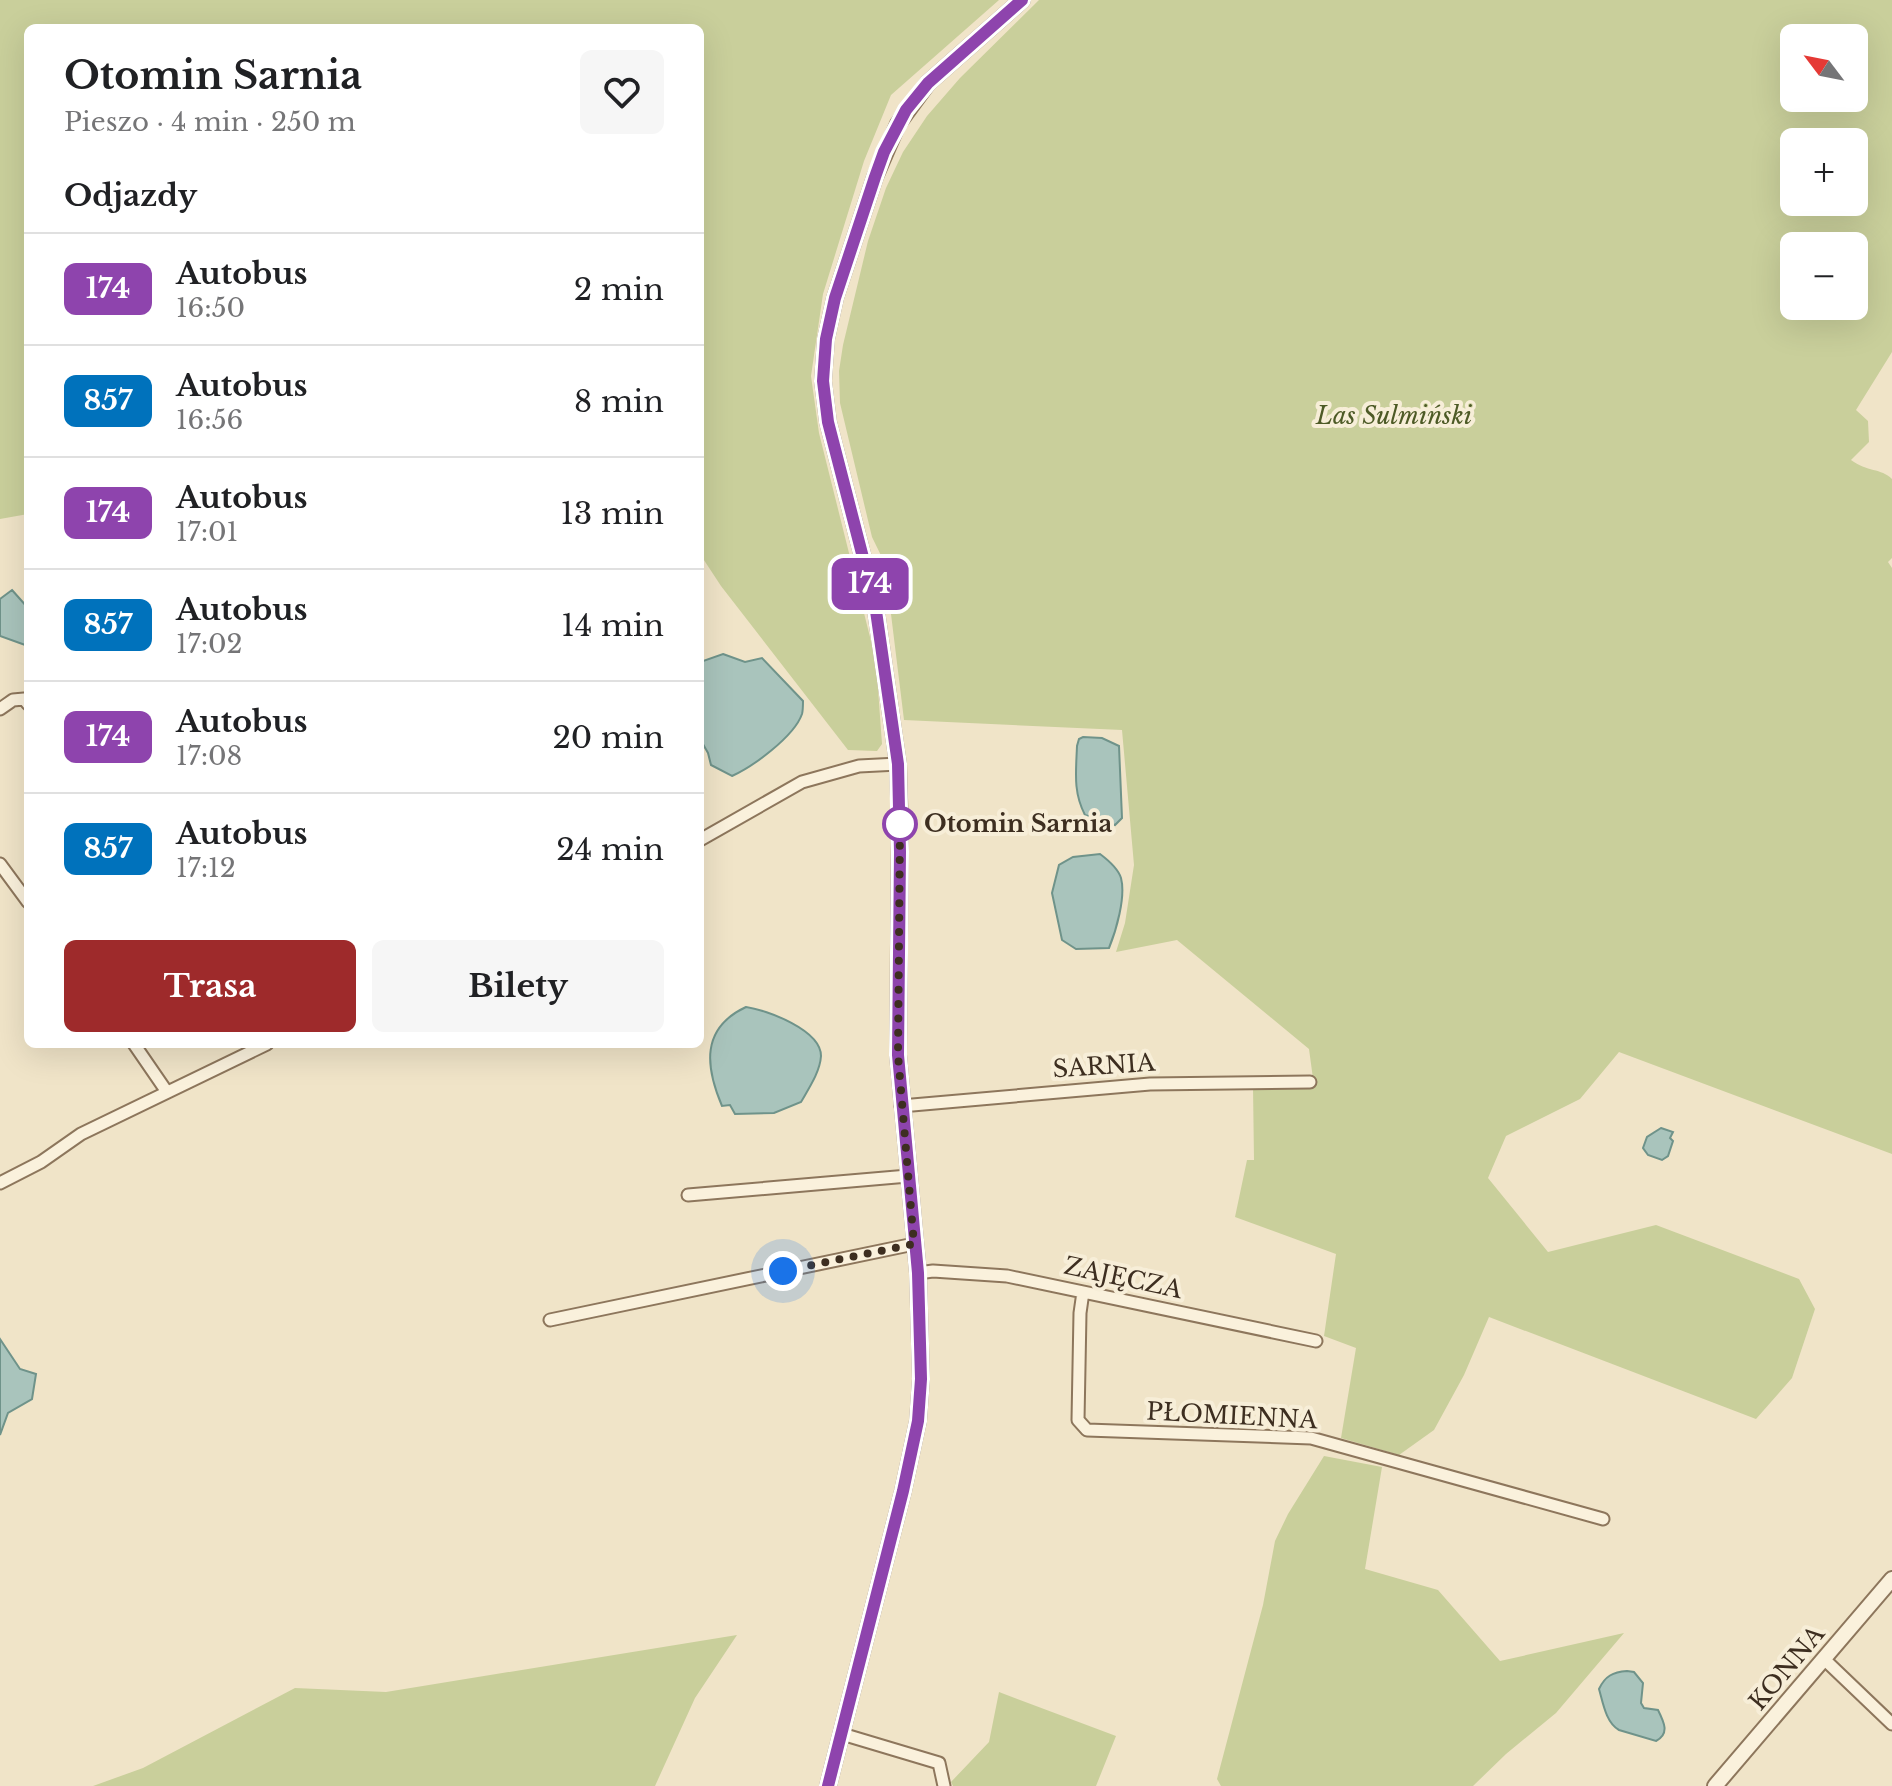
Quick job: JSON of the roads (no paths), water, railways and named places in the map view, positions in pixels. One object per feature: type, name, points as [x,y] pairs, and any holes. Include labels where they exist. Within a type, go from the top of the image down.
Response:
[{"type":"street","points":[[828,1786],[903,1491],[918,1421],[921,1379],[918,1273],[898,1055],[898,764],[875,604],[828,422],[823,381],[826,339],[835,298],[875,177],[906,110],[928,83],[1022,0]]},
{"type":"street","points":[[0,709],[13,700],[24,699]]},
{"type":"street","points":[[704,838],[802,782],[859,766],[898,764]]},
{"type":"street","points":[[0,864],[24,897]]},
{"type":"street","points":[[137,1048],[167,1092]]},
{"type":"street","points":[[0,1183],[41,1162],[81,1134],[259,1048]]},
{"type":"street","name":"SARNIA","points":[[901,1106],[1150,1084],[1310,1082]]},
{"type":"street","points":[[688,1195],[908,1176]]},
{"type":"street","points":[[550,1320],[914,1244]]},
{"type":"street","name":"ZAJĘCZA","points":[[918,1273],[933,1271],[1007,1276],[1316,1341]]},
{"type":"street","name":"PŁOMIENNA","points":[[1083,1292],[1078,1420],[1087,1430],[1311,1438],[1603,1519]]},
{"type":"street","name":"KONNA","points":[[1715,1786],[1892,1579]]},
{"type":"street","points":[[1824,1659],[1892,1724]]},
{"type":"street","points":[[842,1734],[939,1763],[944,1786]]},
{"type":"water","points":[[12,590],[24,604],[24,645],[0,636],[0,599]]},
{"type":"water","points":[[723,654],[745,662],[762,658],[803,701],[798,723],[782,741],[732,776],[711,765],[704,746],[704,661]]},
{"type":"water","points":[[1083,737],[1102,738],[1119,746],[1122,818],[1115,825],[1085,815],[1081,806],[1076,765],[1077,746]]},
{"type":"water","points":[[1100,854],[1121,878],[1122,895],[1117,923],[1109,948],[1076,949],[1062,940],[1052,893],[1059,865],[1073,857]]},
{"type":"water","points":[[746,1007],[791,1023],[803,1030],[819,1047],[819,1068],[801,1102],[774,1113],[735,1114],[730,1105],[722,1106],[712,1077],[711,1049],[721,1026]]},
{"type":"water","points":[[1661,1128],[1673,1132],[1668,1156],[1662,1160],[1648,1155],[1643,1148],[1647,1137]]},
{"type":"water","points":[[0,1339],[20,1369],[36,1374],[32,1399],[8,1413],[0,1435]]},
{"type":"water","points":[[1634,1672],[1643,1683],[1641,1703],[1644,1708],[1658,1710],[1662,1719],[1663,1735],[1656,1741],[1619,1730],[1606,1712],[1599,1689],[1610,1676]]},
{"type":"place","name":"Otomin Sarnia","points":[[900,824]]},
{"type":"park label","name":"Las Sulmiński","points":[[1394,416]]}]
